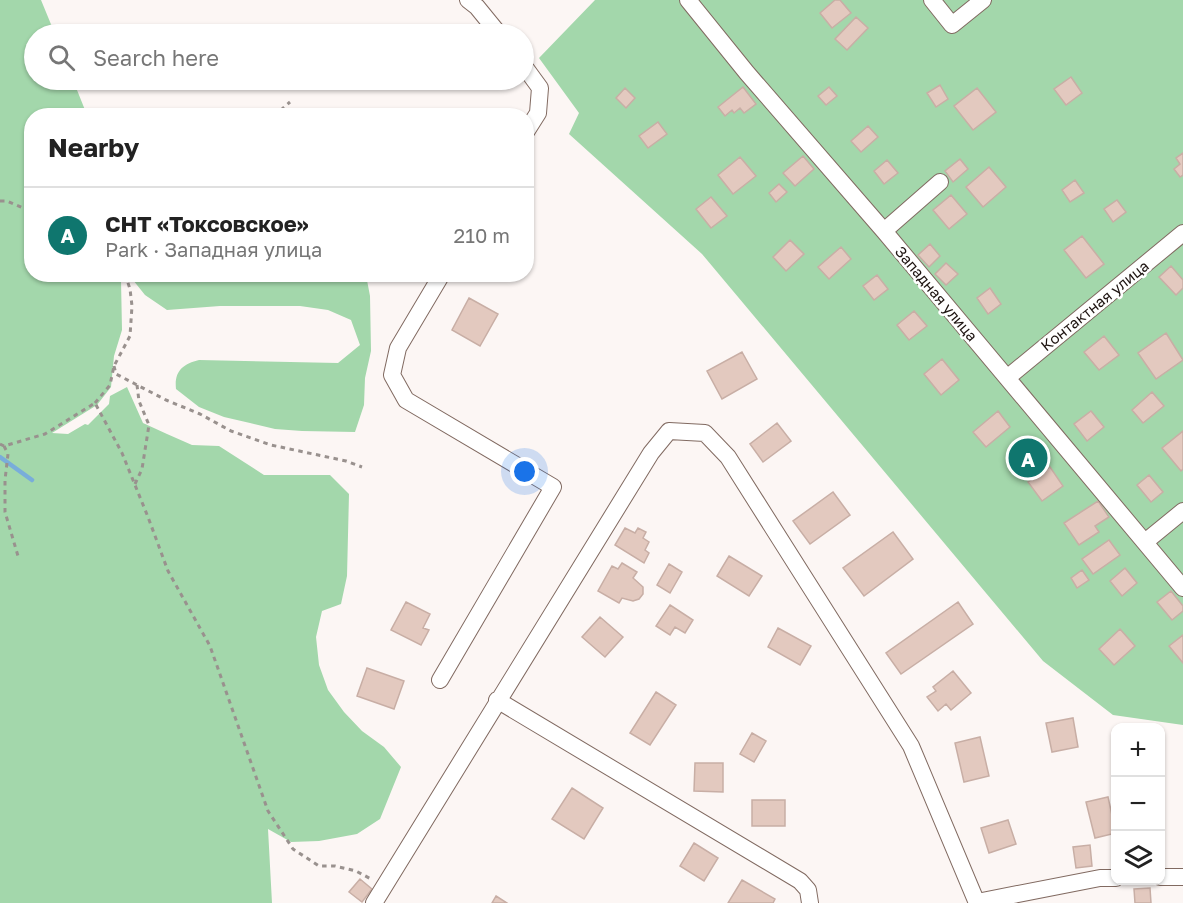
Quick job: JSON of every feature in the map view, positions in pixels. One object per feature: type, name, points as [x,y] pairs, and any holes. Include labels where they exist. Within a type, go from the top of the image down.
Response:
[{"type":"street","name":"Западная улица","points":[[688,0],[1183,588]]},
{"type":"street","points":[[932,0],[952,25],[982,0]]},
{"type":"street","points":[[476,2],[491,24]]},
{"type":"street","points":[[534,80],[540,88],[538,113],[534,119]]},
{"type":"street","points":[[884,231],[940,182]]},
{"type":"street","name":"Контактная улица","points":[[1007,378],[1183,233]]},
{"type":"street","points":[[437,282],[398,348],[392,375],[406,400],[553,487],[441,680]]},
{"type":"street","points":[[374,903],[651,453],[669,431],[705,433],[728,457],[911,746],[977,903],[1100,878],[1111,878]]},
{"type":"street","points":[[1145,542],[1183,512]]},
{"type":"street","points":[[497,700],[801,881],[808,890],[810,903]]},
{"type":"street","points":[[1165,877],[1183,877]]},
{"type":"path","points":[[283,108],[290,102]]},
{"type":"path","points":[[0,201],[7,201],[24,208]]},
{"type":"path","points":[[4,446],[45,434],[95,403],[110,385],[114,366],[130,336],[132,306],[127,282]]},
{"type":"path","points":[[114,366],[116,374],[231,431],[271,445],[345,461],[362,467]]},
{"type":"path","points":[[135,484],[142,469],[149,425],[139,401],[136,385]]},
{"type":"path","points":[[95,403],[122,453],[168,571],[210,646],[268,811],[293,849],[319,866],[335,866],[356,871],[384,887]]},
{"type":"path","points":[[0,444],[4,446],[8,454],[5,480],[6,512],[18,556]]},
{"type":"green space","points":[[0,0],[41,0],[51,24],[24,24],[24,90],[77,90],[84,108],[24,108],[24,282],[121,282],[122,330],[114,356],[111,387],[97,405],[52,433],[68,434],[85,424],[88,425],[109,404],[110,396],[127,387],[143,423],[192,445],[219,446],[264,475],[330,475],[349,494],[347,576],[341,604],[322,611],[316,637],[319,665],[328,690],[344,712],[362,731],[384,747],[401,767],[380,819],[357,834],[319,841],[291,842],[268,829],[272,903],[0,903]]},
{"type":"green space","points":[[595,0],[1183,0],[1183,725],[1113,715],[1043,661],[702,254],[569,134],[579,113],[539,58]]},
{"type":"green space","points":[[135,282],[367,282],[370,296],[371,351],[365,378],[364,405],[355,432],[275,429],[224,417],[199,407],[176,389],[176,377],[181,369],[199,360],[338,363],[360,345],[351,320],[328,310],[300,306],[220,306],[167,310],[145,295]]},
{"type":"building","points":[[835,0],[840,0],[851,13],[832,28],[820,13]]},
{"type":"building","points":[[856,17],[868,28],[847,50],[835,39]]},
{"type":"building","points":[[1071,77],[1082,93],[1066,105],[1054,89]]},
{"type":"building","points":[[940,85],[948,99],[936,107],[927,93]]},
{"type":"building","points":[[743,87],[756,104],[744,113],[740,108],[734,113],[732,110],[725,116],[718,107]]},
{"type":"building","points":[[829,87],[837,96],[826,105],[818,96]]},
{"type":"building","points":[[625,88],[635,98],[626,108],[616,98]]},
{"type":"building","points":[[977,88],[996,112],[973,130],[954,106]]},
{"type":"building","points":[[658,122],[667,134],[648,148],[639,136]]},
{"type":"building","points":[[868,126],[878,137],[861,152],[851,141]]},
{"type":"building","points":[[1183,153],[1183,175],[1180,177],[1174,169],[1180,164],[1176,158]]},
{"type":"building","points":[[803,156],[814,169],[795,186],[783,173]]},
{"type":"building","points":[[740,157],[756,176],[733,194],[718,175]]},
{"type":"building","points":[[960,159],[968,169],[953,182],[945,171]]},
{"type":"building","points":[[887,160],[898,173],[884,184],[874,171]]},
{"type":"building","points":[[989,167],[1006,187],[983,207],[966,187]]},
{"type":"building","points":[[1075,180],[1084,193],[1070,202],[1062,190]]},
{"type":"building","points":[[779,184],[787,192],[776,202],[769,193]]},
{"type":"building","points":[[951,195],[967,214],[949,229],[933,210]]},
{"type":"building","points":[[711,197],[727,216],[711,228],[696,209]]},
{"type":"building","points":[[1117,200],[1126,212],[1113,222],[1104,209]]},
{"type":"building","points":[[1082,236],[1104,264],[1086,278],[1064,250]]},
{"type":"building","points":[[790,240],[804,254],[786,271],[773,257]]},
{"type":"building","points":[[930,244],[940,256],[929,267],[918,255]]},
{"type":"building","points":[[841,247],[851,259],[829,279],[818,267]]},
{"type":"building","points":[[946,263],[958,274],[946,285],[935,274]]},
{"type":"building","points":[[1171,266],[1183,280],[1183,288],[1176,295],[1159,277]]},
{"type":"building","points":[[877,275],[888,289],[874,300],[863,286]]},
{"type":"building","points":[[990,288],[1001,304],[988,314],[977,298]]},
{"type":"building","points":[[469,298],[498,314],[480,346],[452,330]]},
{"type":"building","points":[[914,311],[927,326],[909,340],[897,325]]},
{"type":"building","points":[[1166,333],[1183,360],[1156,379],[1138,353]]},
{"type":"building","points":[[1104,336],[1119,355],[1099,370],[1084,352]]},
{"type":"building","points":[[742,352],[757,379],[722,399],[707,371]]},
{"type":"building","points":[[942,359],[959,380],[941,395],[924,374]]},
{"type":"building","points":[[1152,392],[1164,406],[1143,423],[1132,410]]},
{"type":"building","points":[[998,411],[1010,427],[986,447],[973,432]]},
{"type":"building","points":[[1091,411],[1104,427],[1087,441],[1074,424]]},
{"type":"building","points":[[777,423],[791,441],[763,462],[750,444]]},
{"type":"building","points":[[1183,431],[1183,469],[1181,471],[1162,448]]},
{"type":"building","points":[[1050,467],[1063,486],[1042,501],[1028,482]]},
{"type":"building","points":[[1149,475],[1163,492],[1151,502],[1137,485]]},
{"type":"building","points":[[833,492],[850,515],[810,544],[793,521]]},
{"type":"building","points":[[1098,501],[1109,517],[1095,526],[1099,532],[1079,545],[1064,523]]},
{"type":"building","points":[[625,528],[635,533],[638,528],[646,532],[643,538],[649,542],[645,550],[649,553],[644,563],[615,545]]},
{"type":"building","points":[[893,532],[913,559],[864,596],[843,568]]},
{"type":"building","points":[[1109,540],[1120,555],[1093,574],[1082,559]]},
{"type":"building","points":[[729,556],[762,576],[749,596],[717,576]]},
{"type":"building","points":[[622,563],[637,572],[633,578],[643,587],[643,594],[639,599],[633,601],[622,598],[619,603],[598,591],[612,566],[618,569]]},
{"type":"building","points":[[669,564],[682,572],[670,593],[657,585]]},
{"type":"building","points":[[1125,568],[1137,583],[1122,596],[1110,581]]},
{"type":"building","points":[[1082,570],[1089,580],[1077,588],[1071,578]]},
{"type":"building","points":[[1171,591],[1183,606],[1183,611],[1172,620],[1157,602]]},
{"type":"building","points":[[406,602],[430,614],[423,628],[429,630],[421,645],[391,630]]},
{"type":"building","points":[[958,602],[973,624],[901,674],[886,653]]},
{"type":"building","points":[[670,605],[693,620],[685,633],[675,627],[670,635],[656,626]]},
{"type":"building","points":[[600,617],[623,637],[605,657],[582,637]]},
{"type":"building","points":[[778,628],[811,646],[800,665],[768,647]]},
{"type":"building","points":[[1120,629],[1135,646],[1114,665],[1099,649]]},
{"type":"building","points":[[1183,635],[1183,663],[1169,646]]},
{"type":"building","points":[[367,668],[404,681],[394,709],[357,696]]},
{"type":"building","points":[[953,671],[971,693],[951,710],[946,704],[938,711],[927,697],[936,691],[933,687]]},
{"type":"building","points":[[656,692],[676,705],[650,745],[630,733]]},
{"type":"building","points":[[1073,718],[1078,747],[1052,752],[1046,723]]},
{"type":"building","points":[[752,733],[766,741],[754,762],[740,754]]},
{"type":"building","points":[[980,737],[989,776],[964,782],[955,743]]},
{"type":"building","points":[[695,763],[723,763],[723,792],[694,791]]},
{"type":"building","points":[[572,788],[603,808],[584,839],[552,819]]},
{"type":"building","points":[[1108,797],[1111,810],[1111,834],[1095,838],[1086,802]]},
{"type":"building","points":[[752,800],[785,800],[785,826],[752,826]]},
{"type":"building","points":[[1008,820],[1016,844],[989,853],[981,828]]},
{"type":"building","points":[[694,843],[718,858],[704,881],[680,866]]},
{"type":"building","points":[[1090,845],[1092,866],[1076,868],[1073,847]]},
{"type":"building","points":[[360,879],[372,889],[362,902],[349,892]]},
{"type":"building","points":[[742,880],[775,899],[773,903],[728,903]]},
{"type":"building","points":[[1150,888],[1151,903],[1135,903],[1134,889]]},
{"type":"building","points":[[496,896],[507,903],[492,903]]},
{"type":"waterway","points":[[0,457],[32,480]]},
{"type":"place","name":"СНТ «Токсовское»","points":[[1028,458]]}]
